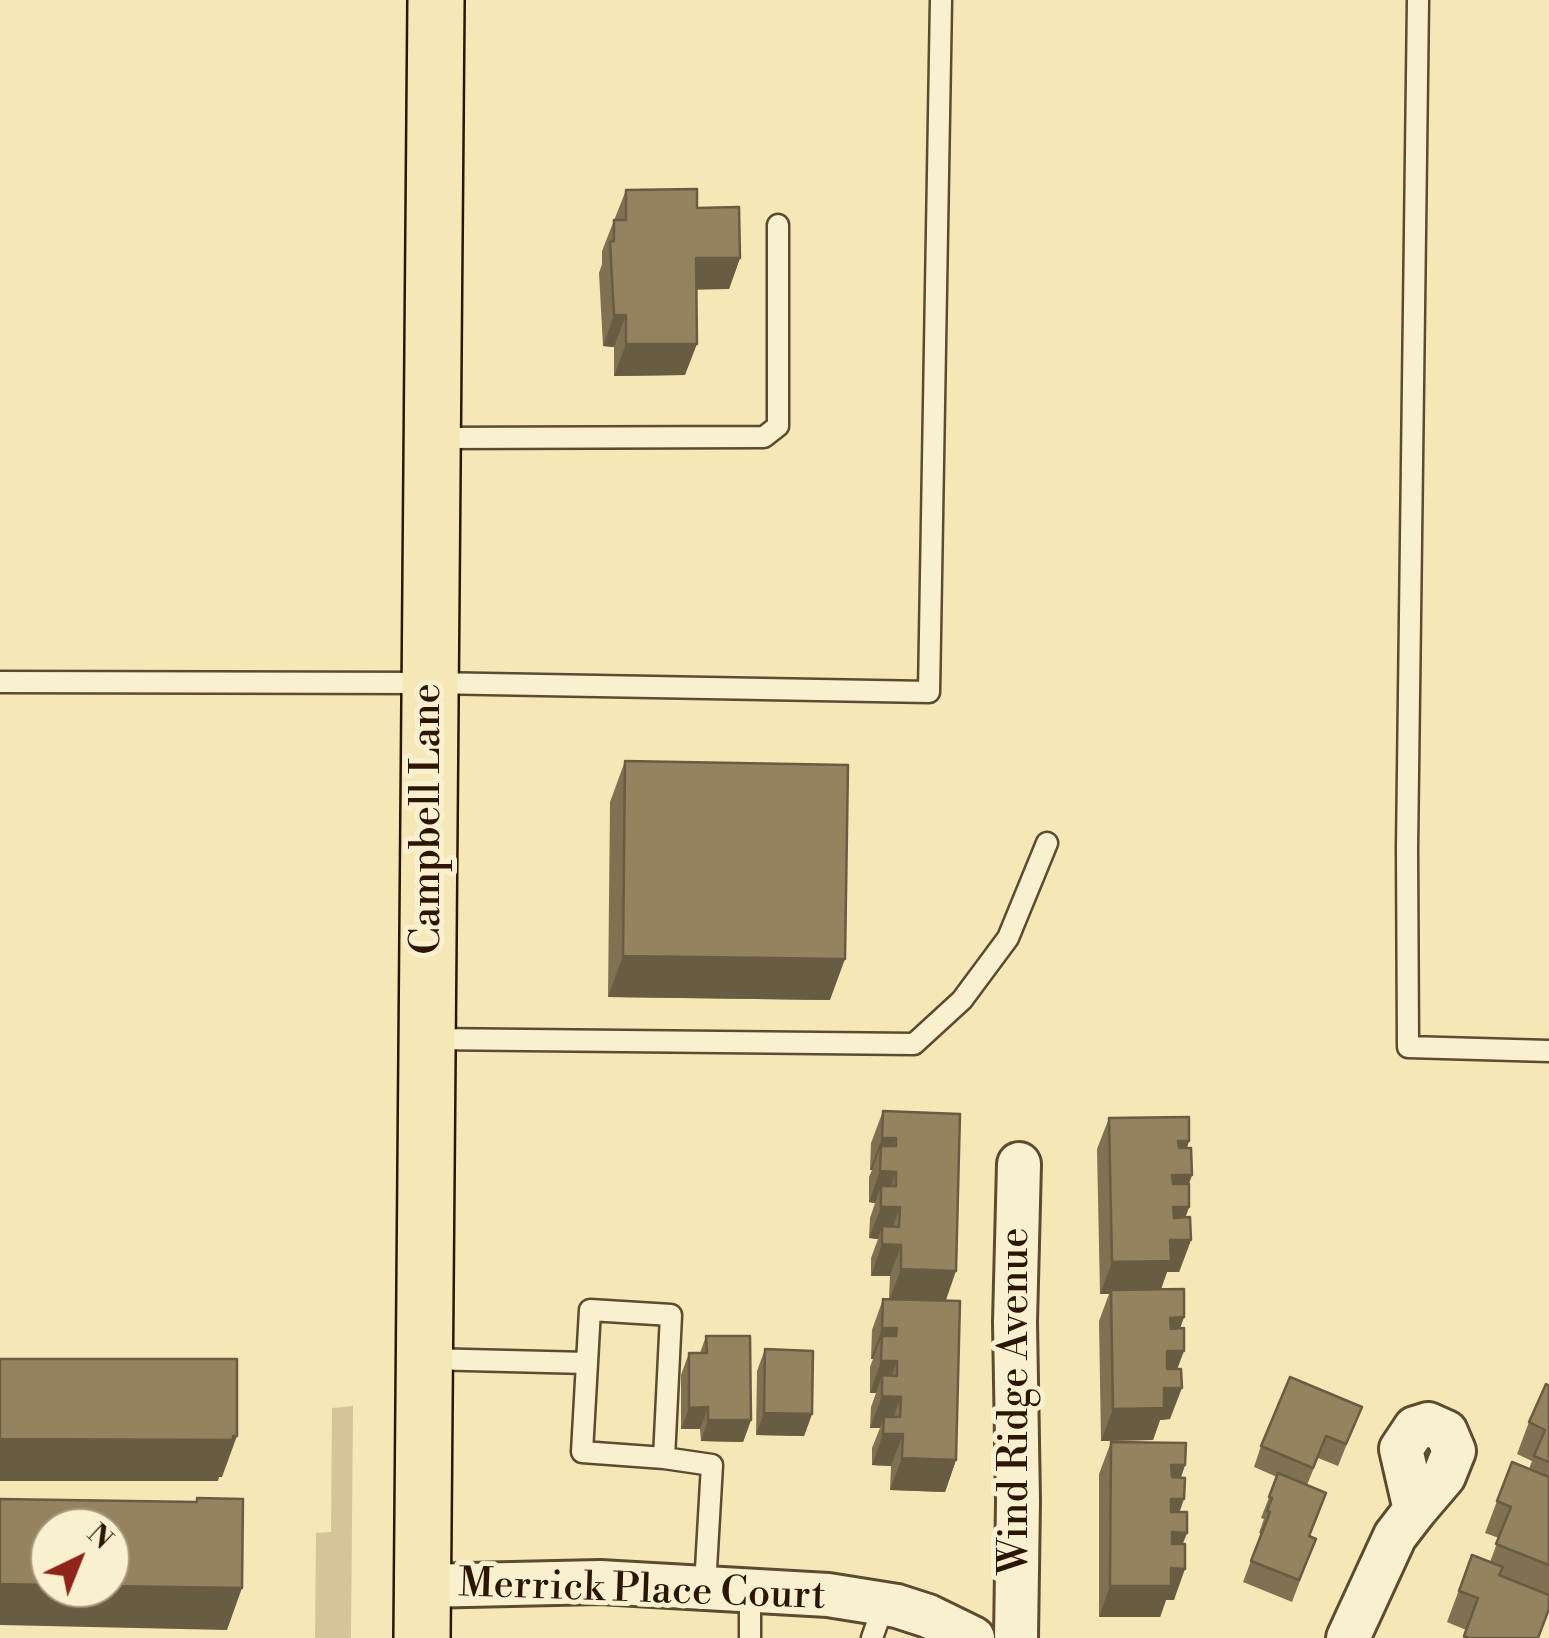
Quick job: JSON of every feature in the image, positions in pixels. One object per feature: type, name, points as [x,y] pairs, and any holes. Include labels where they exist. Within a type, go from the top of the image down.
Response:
[{"type":"main road","name":"Campbell Lane","points":[[423,1612],[436,0]]},
{"type":"street","name":"Wind Ridge Avenue","points":[[1016,1638],[1019,1164]]},
{"type":"street","points":[[1348,1638],[1395,1536],[1415,1510]]},
{"type":"street","name":"Merrick Place Court","points":[[423,1612],[600,1582],[705,1586],[750,1589],[878,1621],[928,1616],[973,1638]]},
{"type":"lane","points":[[0,682],[430,682],[929,692],[941,0]]},
{"type":"lane","points":[[1418,0],[1408,1047],[1549,1051]]},
{"type":"lane","points":[[432,438],[764,436],[778,426],[778,225]]},
{"type":"lane","points":[[428,1039],[914,1044],[962,1000],[1008,938],[1047,843]]},
{"type":"lane","points":[[664,1458],[671,1315],[590,1310],[582,1452],[712,1465],[705,1586]]},
{"type":"lane","points":[[425,1359],[588,1364]]},
{"type":"lane","points":[[750,1589],[750,1638]]},
{"type":"shaded area","points":[[353,1406],[351,1638],[315,1638],[316,1533],[331,1532],[332,1408]]},
{"type":"building","points":[[697,189],[697,208],[739,207],[740,258],[696,258],[697,344],[626,344],[626,315],[614,315],[610,242],[614,241],[614,220],[626,220],[626,190]]},
{"type":"building","points":[[625,761],[848,765],[845,959],[623,956]]},
{"type":"building","points":[[883,1111],[960,1114],[956,1271],[901,1269],[901,1245],[882,1244],[882,1226],[899,1227],[900,1207],[881,1207],[881,1186],[896,1186],[896,1172],[880,1171],[881,1146],[896,1146],[896,1138],[882,1138]]},
{"type":"building","points":[[1189,1117],[1189,1141],[1178,1141],[1179,1148],[1191,1148],[1192,1175],[1172,1175],[1173,1184],[1189,1184],[1189,1207],[1173,1207],[1174,1218],[1190,1217],[1191,1240],[1170,1240],[1171,1261],[1112,1262],[1109,1118]]},
{"type":"building","points":[[1184,1289],[1184,1317],[1170,1318],[1171,1329],[1184,1328],[1184,1351],[1167,1351],[1167,1369],[1181,1369],[1182,1388],[1164,1388],[1164,1408],[1113,1409],[1111,1290]]},
{"type":"building","points":[[883,1299],[960,1301],[956,1460],[902,1458],[903,1434],[883,1434],[884,1417],[900,1417],[901,1397],[882,1396],[882,1375],[897,1376],[897,1361],[881,1361],[882,1336],[896,1336],[897,1328],[882,1328]]},
{"type":"building","points":[[706,1336],[750,1336],[751,1420],[708,1420],[708,1407],[689,1408],[689,1353],[707,1353]]},
{"type":"building","points":[[765,1349],[813,1351],[812,1414],[764,1413]]},
{"type":"building","points":[[0,1359],[237,1359],[237,1436],[233,1440],[0,1439]]},
{"type":"building","points":[[1290,1377],[1362,1407],[1346,1444],[1326,1436],[1313,1468],[1261,1446]]},
{"type":"building","points":[[1546,1384],[1549,1462],[1534,1456],[1545,1430],[1529,1422]]},
{"type":"building","points":[[1111,1442],[1186,1443],[1185,1465],[1171,1465],[1172,1477],[1185,1478],[1184,1499],[1171,1499],[1171,1512],[1187,1512],[1187,1533],[1172,1532],[1172,1544],[1185,1544],[1185,1569],[1171,1568],[1171,1586],[1110,1586]]},
{"type":"building","points":[[1512,1462],[1549,1477],[1549,1565],[1496,1544],[1511,1507],[1497,1501]]},
{"type":"building","points":[[1278,1473],[1326,1493],[1309,1536],[1316,1539],[1299,1580],[1251,1561],[1270,1512],[1269,1497]]},
{"type":"building","points":[[197,1498],[243,1499],[242,1588],[130,1586],[130,1508],[30,1508],[30,1585],[0,1584],[0,1499],[197,1502]]},
{"type":"building","points":[[1472,1555],[1503,1567],[1499,1575],[1549,1595],[1549,1609],[1538,1638],[1464,1636],[1478,1598],[1459,1591]]}]
